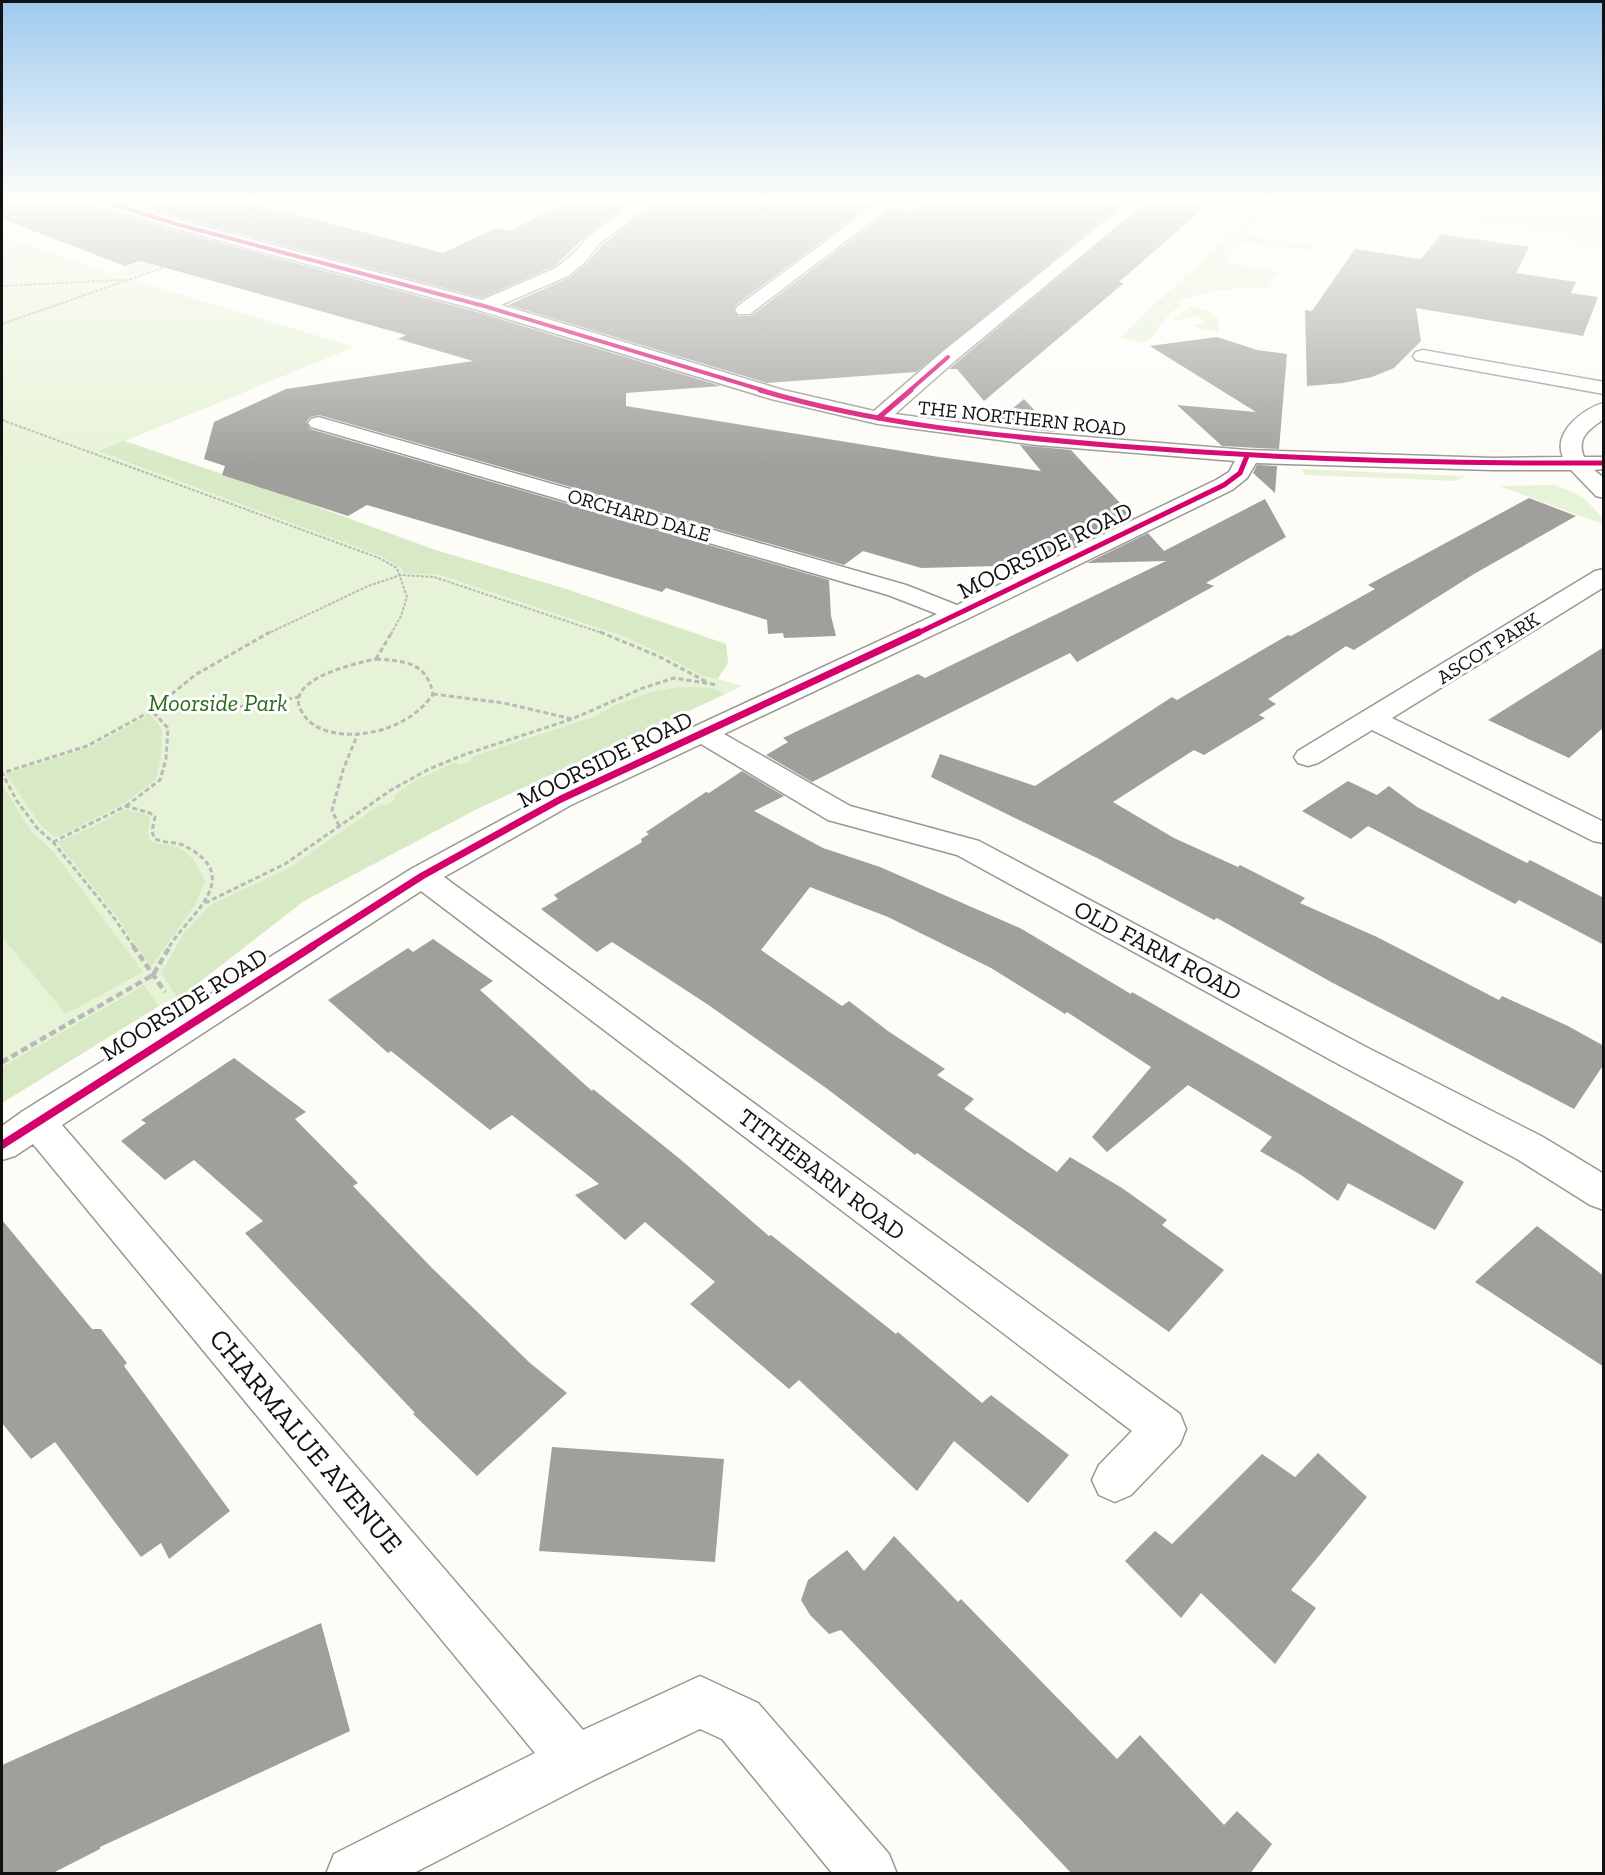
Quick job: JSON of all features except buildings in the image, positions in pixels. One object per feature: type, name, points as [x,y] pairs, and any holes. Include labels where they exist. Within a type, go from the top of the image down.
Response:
[{"type":"street","name":"THE NORTHERN ROAD","points":[[422,290],[484,306],[778,395],[878,418],[1037,439],[1246,456],[1493,464],[1604,463]]},
{"type":"street","points":[[484,306],[522,290]]},
{"type":"street","points":[[744,310],[772,290]]},
{"type":"street","points":[[878,418],[1031,290]]},
{"type":"street","points":[[1423,356],[1604,388]]},
{"type":"street","points":[[1604,409],[1572,436],[1570,446],[1578,464],[1604,491]]},
{"type":"street","name":"ORCHARD DALE","points":[[318,423],[852,576],[897,590],[958,614]]},
{"type":"street","name":"MOORSIDE ROAD","points":[[19,1132],[422,876],[561,799],[958,614],[1224,485],[1239,475],[1245,465],[1246,456]]},
{"type":"street","name":"ASCOT PARK","points":[[1308,757],[1604,576]]},
{"type":"street","points":[[1373,719],[1604,834]]},
{"type":"street","name":"OLD FARM ROAD","points":[[702,733],[839,813],[968,848],[1530,1148],[1604,1194]]},
{"type":"street","name":"TITHEBARN ROAD","points":[[422,876],[1164,1429],[1115,1480]]},
{"type":"street","name":"CHARMALUE AVENUE","points":[[19,1132],[575,1761]]},
{"type":"street","points":[[354,1874],[575,1761],[700,1702],[740,1721],[869,1874]]},
{"type":"path","points":[[2,324],[99,290]]},
{"type":"path","points":[[2,420],[379,558],[397,568],[407,597],[401,616],[376,659]]},
{"type":"path","points":[[170,999],[112,915],[53,842],[37,828],[17,801],[2,773],[87,746],[151,711],[195,675],[260,637],[368,586],[401,575],[435,577],[620,639],[706,682]]},
{"type":"path","points":[[376,659],[400,661],[418,667],[429,677],[434,694],[414,716],[389,728],[358,733],[323,729],[308,722],[300,711],[299,697],[311,681],[328,671],[360,661],[376,659]]},
{"type":"path","points":[[205,903],[285,864],[410,779],[429,769],[466,754],[572,719],[643,688],[674,678],[720,686]]},
{"type":"path","points":[[434,694],[466,696],[540,710],[572,719]]},
{"type":"path","points":[[151,711],[220,710],[299,697]]},
{"type":"path","points":[[53,842],[126,806],[160,780],[166,759],[168,728],[151,711]]},
{"type":"path","points":[[339,826],[332,810],[343,770],[358,733]]},
{"type":"path","points":[[2,1062],[153,975],[175,938],[205,903],[211,892],[212,875],[205,862],[184,845],[160,842],[154,838],[152,831],[155,817],[150,813],[126,806]]},
{"type":"green space","name":"Moorside Park","points":[[2,290],[164,290],[354,347],[125,441],[296,499],[435,550],[566,589],[726,644],[728,663],[718,679],[743,686],[477,809],[304,901],[183,995],[159,1006],[2,1103]]},
{"type":"green space","points":[[1171,290],[1228,290],[1209,292],[1176,302],[1182,305],[1170,314],[1144,343],[1120,338]]},
{"type":"green space","points":[[1192,306],[1208,311],[1218,318],[1218,332],[1192,324],[1207,322],[1197,316],[1172,322]]},
{"type":"green space","points":[[124,441],[296,499],[435,550],[566,589],[726,644],[728,663],[717,679],[703,676],[623,636],[438,574],[404,573],[401,568],[381,556],[98,451]]},
{"type":"green space","points":[[1303,469],[1465,476],[1457,481],[1305,475]]},
{"type":"green space","points":[[1556,485],[1584,498],[1603,518],[1603,524],[1499,486]]},
{"type":"green space","points":[[691,687],[713,688],[725,694],[477,809],[304,901],[183,995],[177,997],[161,973],[184,933],[210,905],[289,868],[381,804],[386,805],[396,798],[393,796],[416,780],[456,762],[458,765],[472,761],[471,757],[593,717],[648,693]]},
{"type":"green space","points":[[150,714],[162,729],[161,759],[156,779],[125,803],[64,834],[55,837],[41,826],[6,774],[90,747]]},
{"type":"green space","points":[[2,784],[31,831],[52,850],[143,972],[66,1014],[2,937]]},
{"type":"green space","points":[[125,809],[148,815],[150,840],[183,850],[195,862],[205,881],[195,905],[151,967],[114,913],[57,842],[93,827]]},
{"type":"green space","points":[[144,985],[159,1006],[2,1103],[2,1067]]},
{"type":"cycle path","points":[[422,290],[778,395],[878,418],[1037,439],[1247,456],[1493,464],[1604,463]]},
{"type":"cycle path","points":[[878,418],[948,357]]},
{"type":"cycle path","points":[[2,1145],[422,876],[561,799],[958,614],[1224,485],[1240,473],[1247,456]]}]
